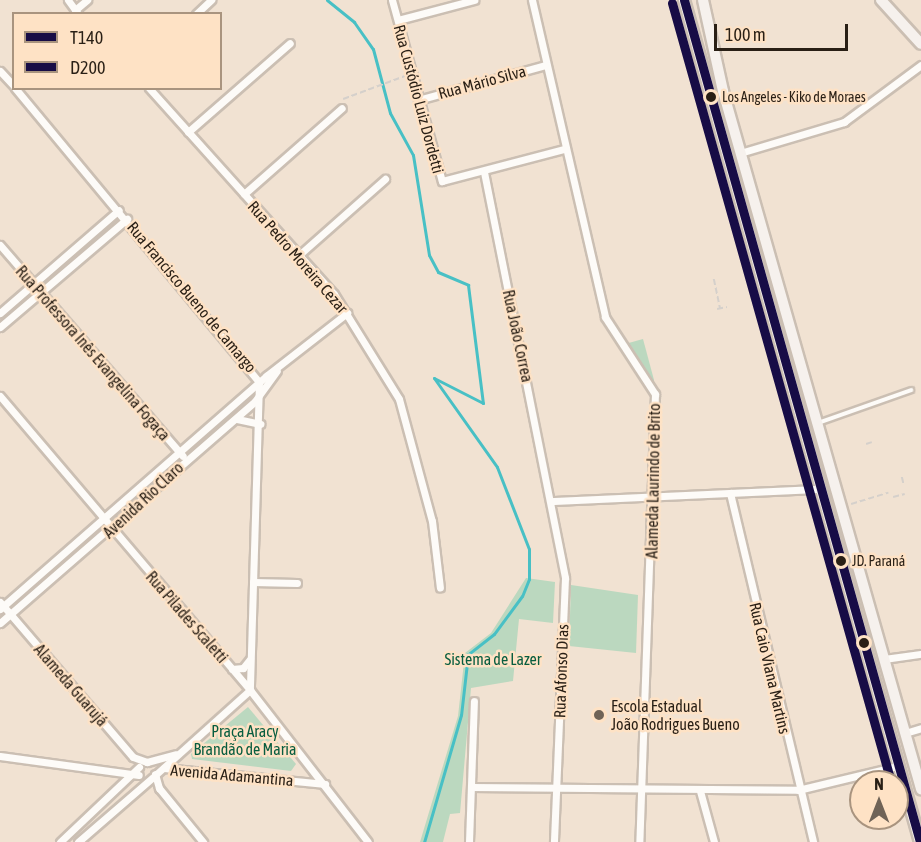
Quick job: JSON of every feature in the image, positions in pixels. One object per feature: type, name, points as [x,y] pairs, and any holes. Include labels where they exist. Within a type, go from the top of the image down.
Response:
[{"type":"main road","points":[[684,0],[729,171],[920,842]]},
{"type":"main road","points":[[703,0],[740,153],[921,789]]},
{"type":"main road","points":[[881,0],[921,44]]},
{"type":"main road","points":[[729,171],[740,153]]},
{"type":"street","points":[[68,0],[77,12],[87,0]]},
{"type":"street","points":[[198,12],[211,0]]},
{"type":"street","name":"Rua Custódio Luiz Dordetti","points":[[393,0],[437,176],[449,181],[564,149]]},
{"type":"street","points":[[398,20],[474,0]]},
{"type":"street","name":"Alameda Laurindo de Brito","points":[[532,0],[564,149],[605,317],[656,394],[655,496],[639,842]]},
{"type":"street","points":[[188,132],[290,43]]},
{"type":"street","name":"Rua Mário Silva","points":[[418,100],[546,65]]},
{"type":"street","points":[[740,153],[844,122],[921,65]]},
{"type":"street","name":"Rua Francisco Bueno de Camargo","points":[[0,71],[12,86]]},
{"type":"street","name":"Rua Francisco Bueno de Camargo","points":[[16,90],[127,219],[259,382],[261,394],[250,690]]},
{"type":"street","name":"Rua Pedro Moreira Cezar","points":[[151,90],[299,255],[347,313],[399,399],[432,521],[440,588]]},
{"type":"street","points":[[244,194],[342,108]]},
{"type":"street","name":"Rua João Correa","points":[[483,172],[552,501]]},
{"type":"street","points":[[299,255],[385,179]]},
{"type":"street","points":[[0,314],[119,210]]},
{"type":"street","points":[[0,327],[127,219]]},
{"type":"street","name":"Rua Professora Inês Evangelina Fogaça","points":[[0,245],[186,460]]},
{"type":"street","name":"Avenida Rio Claro","points":[[1,605],[104,523],[259,382],[347,313]]},
{"type":"street","name":"Avenida Rio Claro","points":[[0,623],[111,531],[186,460],[234,419],[261,394],[278,369]]},
{"type":"street","name":"Rua Pilades Scaletti","points":[[0,396],[104,523],[250,690],[368,842]]},
{"type":"street","points":[[234,419],[248,417],[260,424]]},
{"type":"street","points":[[552,501],[819,489]]},
{"type":"street","name":"Rua Caio Viana Martins","points":[[730,493],[798,790],[813,842]]},
{"type":"street","name":"Rua Afonso Dias","points":[[552,501],[565,578],[554,842]]},
{"type":"street","points":[[253,582],[297,583]]},
{"type":"street","name":"Alameda Guarujá","points":[[1,605],[133,757],[147,762]]},
{"type":"street","points":[[884,659],[921,654]]},
{"type":"street","points":[[232,669],[243,668],[251,657]]},
{"type":"street","points":[[78,842],[250,690]]},
{"type":"street","points":[[469,842],[474,701]]},
{"type":"street","points":[[905,733],[921,728]]},
{"type":"street","points":[[60,842],[147,762],[184,750]]},
{"type":"street","points":[[0,756],[138,772],[154,776]]},
{"type":"street","points":[[147,762],[159,788],[203,842]]},
{"type":"street","points":[[471,787],[641,791],[798,790],[898,766]]},
{"type":"street","name":"Avenida Adamantina","points":[[302,781],[312,774],[311,767]]},
{"type":"street","name":"Avenida Adamantina","points":[[163,768],[325,784]]},
{"type":"street","points":[[700,790],[714,842]]},
{"type":"lane","points":[[817,423],[911,390]]},
{"type":"path","points":[[342,108],[346,95],[412,74]]},
{"type":"path","points":[[714,279],[719,309],[727,307]]},
{"type":"path","points":[[866,444],[872,442]]},
{"type":"path","points":[[902,477],[904,485]]},
{"type":"path","points":[[841,507],[888,493]]},
{"type":"path","points":[[893,497],[905,494]]},
{"type":"green space","points":[[643,339],[654,380],[654,382],[625,344]]},
{"type":"green space","name":"Sistema de Lazer","points":[[526,578],[555,582],[553,623],[519,619],[513,681],[471,688],[460,813],[450,814],[443,842],[420,842],[458,716],[465,653],[491,633]]},
{"type":"green space","name":"Sistema de Lazer","points":[[571,585],[638,595],[636,653],[569,646]]},
{"type":"green space","name":"Praça Aracy Brandão de Maria","points":[[248,707],[296,764],[291,771],[192,759],[191,754]]},
{"type":"waterway","points":[[327,0],[354,22],[373,49],[390,113],[413,155],[429,255],[438,272],[468,285],[483,403],[434,378],[497,467],[529,549],[529,579],[522,596],[494,634],[468,654],[461,715],[424,842]]},
{"type":"transit line","name":"T140","points":[[684,0],[920,842]]},
{"type":"transit line","name":"D200","points":[[672,3],[888,770]]},
{"type":"place","name":"Los Angeles - Kiko de Moraes","points":[[711,97]]},
{"type":"place","name":"JD. Paraná","points":[[841,561]]},
{"type":"place","name":"Escola Estadual João Rodrigues Bueno","points":[[599,715]]}]
